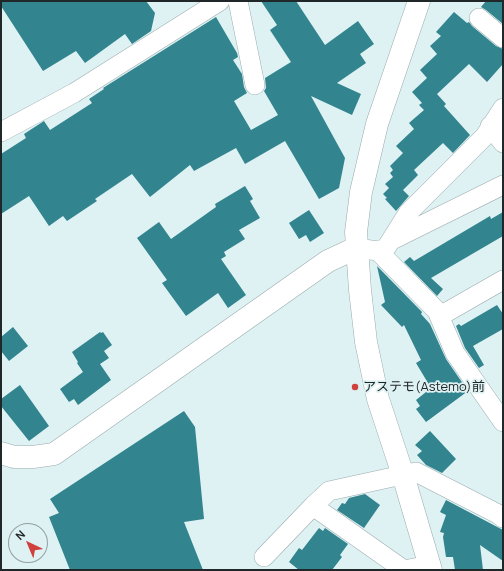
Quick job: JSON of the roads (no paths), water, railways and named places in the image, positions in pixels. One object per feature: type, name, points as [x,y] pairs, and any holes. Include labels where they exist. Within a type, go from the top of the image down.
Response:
[{"type":"street","points":[[1,132],[74,93],[220,1]]},
{"type":"street","points":[[238,1],[255,85]]},
{"type":"street","points":[[313,506],[404,570],[430,568],[403,474],[378,399],[373,378],[366,342],[356,248],[357,216],[366,164],[388,89],[419,1]]},
{"type":"street","points":[[479,18],[503,38]]},
{"type":"street","points":[[385,245],[408,213],[485,136],[490,126],[503,108]]},
{"type":"street","points":[[490,126],[503,143]]},
{"type":"street","points":[[1,453],[14,457],[33,457],[54,454],[328,261],[356,248],[385,245],[503,185]]},
{"type":"street","points":[[385,245],[437,311],[455,353],[503,422]]},
{"type":"street","points":[[440,316],[503,280]]},
{"type":"street","points":[[264,557],[329,491],[403,474],[416,472],[503,518]]},
{"type":"place","name":"アステモ(Astemo)前","points":[[355,387]]}]
